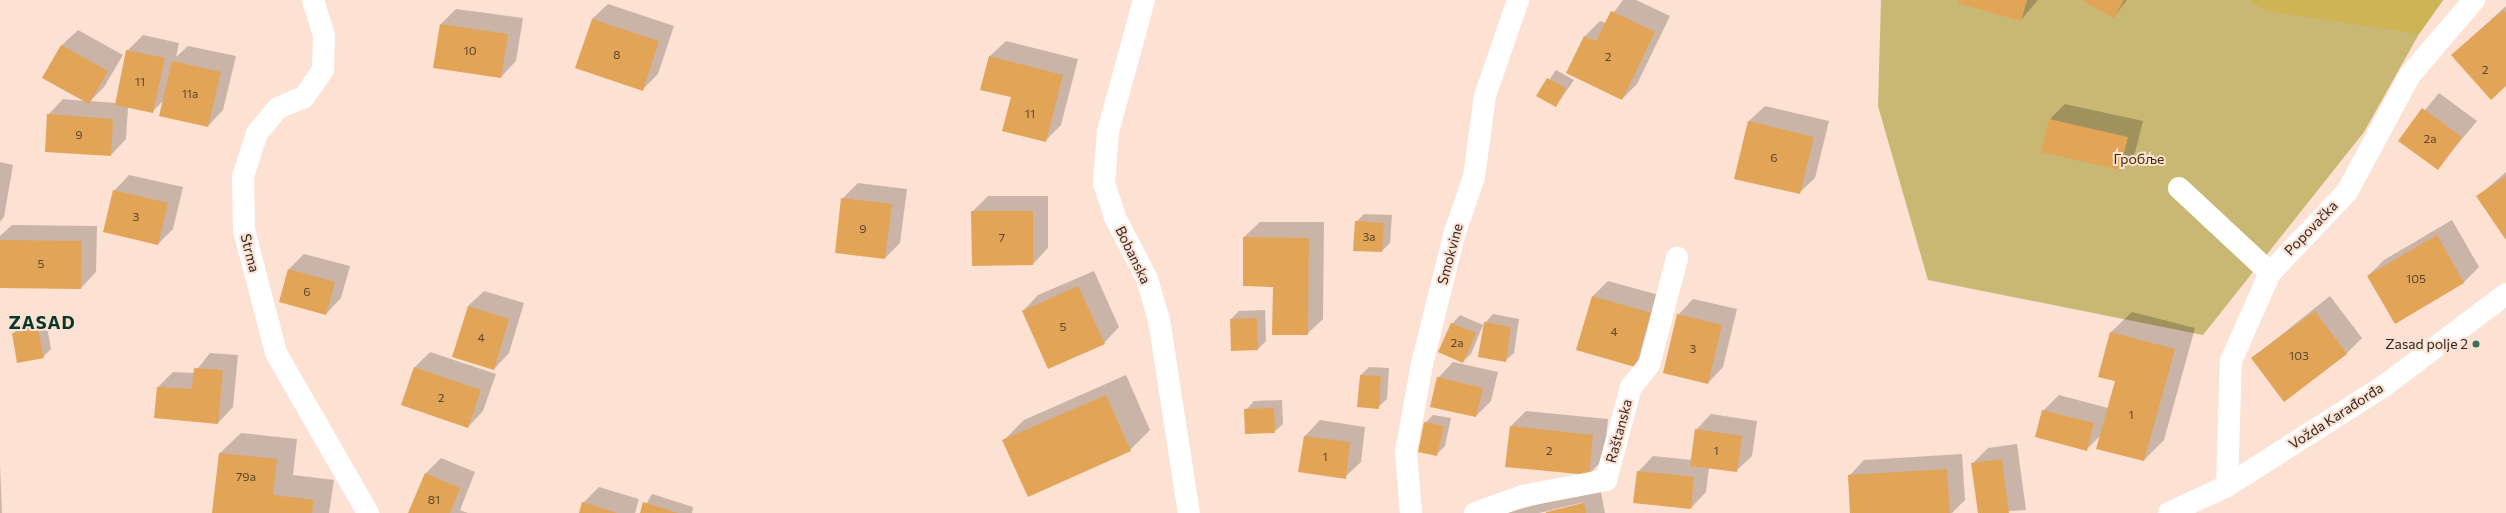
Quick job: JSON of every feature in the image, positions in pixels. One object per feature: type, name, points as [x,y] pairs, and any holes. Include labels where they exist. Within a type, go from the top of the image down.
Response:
[{"type":"street","name":"Strma","points":[[313,0],[324,36],[323,70],[304,97],[278,108],[257,133],[243,177],[244,230],[276,353],[368,513]]},
{"type":"street","name":"Bobanska","points":[[1144,0],[1108,132],[1104,183],[1114,218],[1146,279],[1159,320],[1189,513]]},
{"type":"street","name":"Smokvine","points":[[1412,513],[1406,452],[1419,379],[1455,232],[1474,177],[1485,96],[1518,0]]},
{"type":"street","name":"Popovačka","points":[[2227,486],[2231,361],[2270,273],[2347,192],[2410,75],[2474,0]]},
{"type":"street","points":[[2179,188],[2270,273]]},
{"type":"street","name":"Raštanska","points":[[1475,513],[1523,496],[1606,480],[1630,387],[1649,365],[1677,258]]},
{"type":"street","name":"Vožda Karađorđa","points":[[2169,513],[2227,486],[2384,386],[2502,302]]},
{"type":"green space","name":"Гробље","points":[[1881,0],[2443,0],[2419,34],[2364,132],[2203,335],[1928,280],[1878,106]]},
{"type":"shaded area","points":[[2249,0],[2443,0],[2419,34],[2266,11]]},
{"type":"building","points":[[1959,0],[2027,0],[2021,21],[1958,3]]},
{"type":"building","points":[[2081,0],[2124,0],[2114,18]]},
{"type":"building","points":[[2503,10],[2506,13],[2506,86],[2491,100],[2451,55]]},
{"type":"building","points":[[1611,11],[1655,32],[1622,100],[1566,73],[1584,36],[1596,41]]},
{"type":"building","points":[[592,19],[659,41],[643,91],[575,68]]},
{"type":"building","points":[[440,24],[508,34],[501,78],[433,68]]},
{"type":"building","points":[[61,45],[108,71],[89,104],[42,78]]},
{"type":"building","points":[[126,50],[165,58],[153,113],[115,105]]},
{"type":"building","points":[[989,56],[1063,75],[1046,142],[1002,131],[1011,97],[980,90]]},
{"type":"building","points":[[172,61],[221,72],[208,127],[159,116]]},
{"type":"building","points":[[1547,78],[1566,88],[1556,107],[1536,96]]},
{"type":"building","points":[[2422,108],[2462,137],[2438,170],[2398,141]]},
{"type":"building","points":[[47,114],[113,119],[111,156],[45,152]]},
{"type":"building","points":[[2049,119],[2128,137],[2120,170],[2041,152]]},
{"type":"building","points":[[1748,121],[1814,137],[1800,194],[1734,179]]},
{"type":"building","points":[[2506,176],[2506,240],[2476,196]]},
{"type":"building","points":[[113,190],[168,203],[158,245],[103,232]]},
{"type":"building","points":[[841,198],[892,204],[885,259],[835,253]]},
{"type":"building","points":[[971,211],[1033,211],[1033,265],[972,266]]},
{"type":"building","points":[[1355,221],[1384,223],[1382,252],[1353,251]]},
{"type":"building","points":[[2437,235],[2464,283],[2395,324],[2367,276]]},
{"type":"building","points":[[1243,237],[1309,238],[1308,335],[1272,335],[1273,287],[1243,286]]},
{"type":"building","points":[[0,240],[82,241],[81,289],[0,288]]},
{"type":"building","points":[[288,269],[335,282],[326,315],[279,302]]},
{"type":"building","points":[[1078,286],[1105,344],[1048,369],[1022,311]]},
{"type":"building","points":[[1592,296],[1651,313],[1635,367],[1576,350]]},
{"type":"building","points":[[468,306],[509,319],[494,370],[452,357]]},
{"type":"building","points":[[2315,311],[2347,354],[2284,402],[2251,358]]},
{"type":"building","points":[[1677,314],[1722,325],[1708,384],[1663,373]]},
{"type":"building","points":[[1257,318],[1258,350],[1231,351],[1230,319]]},
{"type":"building","points":[[1484,322],[1511,327],[1506,362],[1478,357]]},
{"type":"building","points":[[1451,323],[1476,333],[1463,363],[1438,352]]},
{"type":"building","points":[[38,329],[44,358],[17,363],[12,333]]},
{"type":"building","points":[[2110,332],[2175,349],[2144,461],[2096,449],[2115,381],[2098,377]]},
{"type":"building","points":[[414,367],[481,390],[468,428],[401,405]]},
{"type":"building","points":[[194,368],[223,370],[218,424],[154,418],[157,387],[192,389]]},
{"type":"building","points":[[1360,375],[1381,376],[1379,409],[1357,407]]},
{"type":"building","points":[[1437,377],[1483,388],[1476,417],[1430,407]]},
{"type":"building","points":[[1106,395],[1131,451],[1028,497],[1002,440]]},
{"type":"building","points":[[1274,408],[1275,433],[1245,434],[1244,409]]},
{"type":"building","points":[[2042,410],[2094,423],[2087,451],[2035,437]]},
{"type":"building","points":[[1424,422],[1444,426],[1437,456],[1418,452]]},
{"type":"building","points":[[1510,426],[1593,435],[1589,475],[1505,467]]},
{"type":"building","points":[[1695,429],[1742,436],[1737,472],[1690,466]]},
{"type":"building","points":[[1304,436],[1350,442],[1346,479],[1298,472]]},
{"type":"building","points":[[219,453],[277,459],[273,495],[314,500],[312,513],[212,513]]},
{"type":"building","points":[[2002,459],[2009,513],[1978,513],[1971,463]]},
{"type":"building","points":[[1947,469],[1950,513],[1850,513],[1848,475]]},
{"type":"building","points":[[1637,471],[1694,477],[1691,509],[1633,503]]},
{"type":"building","points":[[425,473],[460,488],[450,513],[408,513]]},
{"type":"building","points":[[582,502],[617,513],[579,513]]},
{"type":"building","points":[[643,502],[678,513],[640,513]]},
{"type":"building","points":[[1584,503],[1586,513],[1546,513],[1546,512]]},
{"type":"place","name":"Zasad polje 2","points":[[2476,344]]},
{"type":"district","name":"ZASAD","points":[[42,322]]}]
